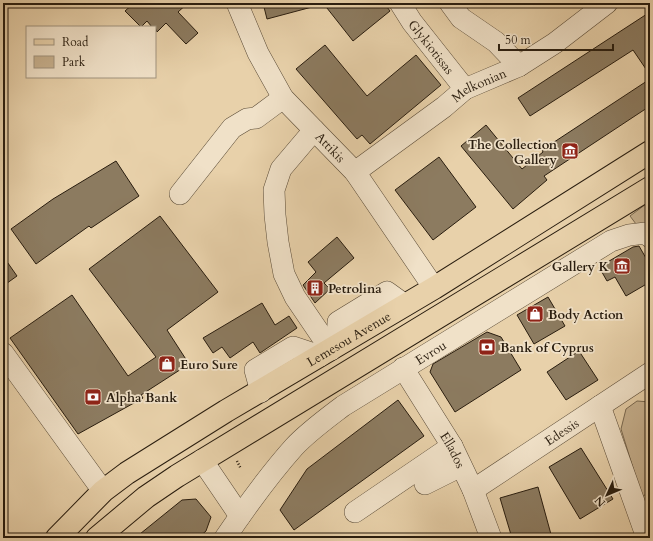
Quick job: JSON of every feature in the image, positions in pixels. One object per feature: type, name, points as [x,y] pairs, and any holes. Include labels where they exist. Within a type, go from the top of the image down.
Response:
[{"type":"main road","name":"Lemesou Avenue","points":[[57,538],[103,491],[127,473],[226,411],[261,392],[434,288],[650,152]]},
{"type":"main road","name":"Lemesou Avenue","points":[[97,538],[146,497],[202,460],[650,188]]},
{"type":"street","name":"Attikis","points":[[237,3],[258,53],[283,98],[355,172],[434,288]]},
{"type":"street","name":"Glykiotissas","points":[[400,3],[412,22],[465,89]]},
{"type":"street","points":[[450,3],[461,18],[496,42],[519,66]]},
{"type":"street","name":"Melkonian","points":[[355,172],[444,107],[465,89],[519,66],[555,43],[607,3]]},
{"type":"street","points":[[180,194],[232,128],[247,120],[256,118],[283,98]]},
{"type":"street","points":[[314,130],[281,169],[274,190],[275,215],[284,274],[295,297],[329,350]]},
{"type":"street","name":"Evrou","points":[[226,538],[240,516],[294,448],[311,431],[343,406],[611,241],[629,235],[646,233],[650,237]]},
{"type":"street","points":[[3,353],[103,491]]},
{"type":"street","name":"Ellados","points":[[403,368],[452,446],[473,490],[492,538]]},
{"type":"street","name":"Edessis","points":[[473,490],[650,373]]},
{"type":"street","points":[[600,406],[646,538]]},
{"type":"street","points":[[355,512],[452,446]]},
{"type":"street","points":[[202,460],[240,516]]},
{"type":"street","points":[[425,484],[461,466]]},
{"type":"green space","points":[[650,201],[650,226],[636,224],[630,216]]},
{"type":"green space","points":[[637,401],[650,402],[650,491],[642,497],[621,429],[626,409]]},
{"type":"building","points":[[134,3],[188,3],[178,12],[198,33],[186,44],[166,23],[157,32],[156,26],[151,26],[147,21],[140,26],[125,11]]},
{"type":"building","points":[[263,3],[312,3],[312,7],[267,19]]},
{"type":"building","points":[[323,3],[384,3],[390,11],[353,41]]},
{"type":"building","points":[[650,12],[650,75],[633,50],[530,116],[518,98]]},
{"type":"building","points":[[325,45],[367,96],[416,55],[441,85],[370,144],[362,135],[357,139],[296,69]]},
{"type":"building","points":[[650,79],[650,106],[544,176],[547,180],[513,209],[461,146],[486,125],[522,169],[543,152],[542,150]]},
{"type":"building","points":[[439,157],[476,207],[433,240],[395,190]]},
{"type":"building","points":[[116,161],[139,196],[91,228],[89,226],[36,264],[11,229],[53,199]]},
{"type":"building","points":[[160,216],[218,292],[167,330],[189,364],[141,395],[143,398],[78,434],[10,338],[72,295],[128,376],[156,357],[89,269]]},
{"type":"building","name":"Petrolina","points":[[337,237],[354,258],[324,283],[330,289],[315,303],[303,285],[316,272],[308,262]]},
{"type":"building","points":[[639,246],[650,265],[650,282],[626,296],[615,277],[607,281],[599,267],[633,247]]},
{"type":"building","points":[[3,256],[17,276],[3,286]]},
{"type":"building","points":[[548,297],[565,326],[534,344],[517,315]]},
{"type":"building","points":[[262,303],[275,325],[289,316],[297,328],[260,353],[253,342],[230,358],[222,347],[213,353],[203,338]]},
{"type":"building","points":[[487,332],[501,337],[521,370],[455,412],[430,372],[433,364]]},
{"type":"building","points":[[579,351],[598,380],[566,400],[547,372]]},
{"type":"building","points":[[398,400],[424,436],[294,530],[280,510],[307,469]]},
{"type":"building","points":[[581,448],[613,499],[580,519],[549,467]]},
{"type":"building","points":[[538,487],[552,538],[512,538],[500,498]]},
{"type":"building","points":[[196,499],[211,517],[206,531],[198,538],[135,538],[182,500]]},
{"type":"place","name":"The Collection Gallery","points":[[570,151]]},
{"type":"place","name":"Gallery K","points":[[622,266]]},
{"type":"place","name":"Petrolina","points":[[315,288]]},
{"type":"place","name":"Body Action","points":[[535,314]]},
{"type":"place","name":"Bank of Cyprus","points":[[487,347]]},
{"type":"place","name":"Euro Sure","points":[[167,364]]},
{"type":"place","name":"Alpha Bank","points":[[93,397]]}]
